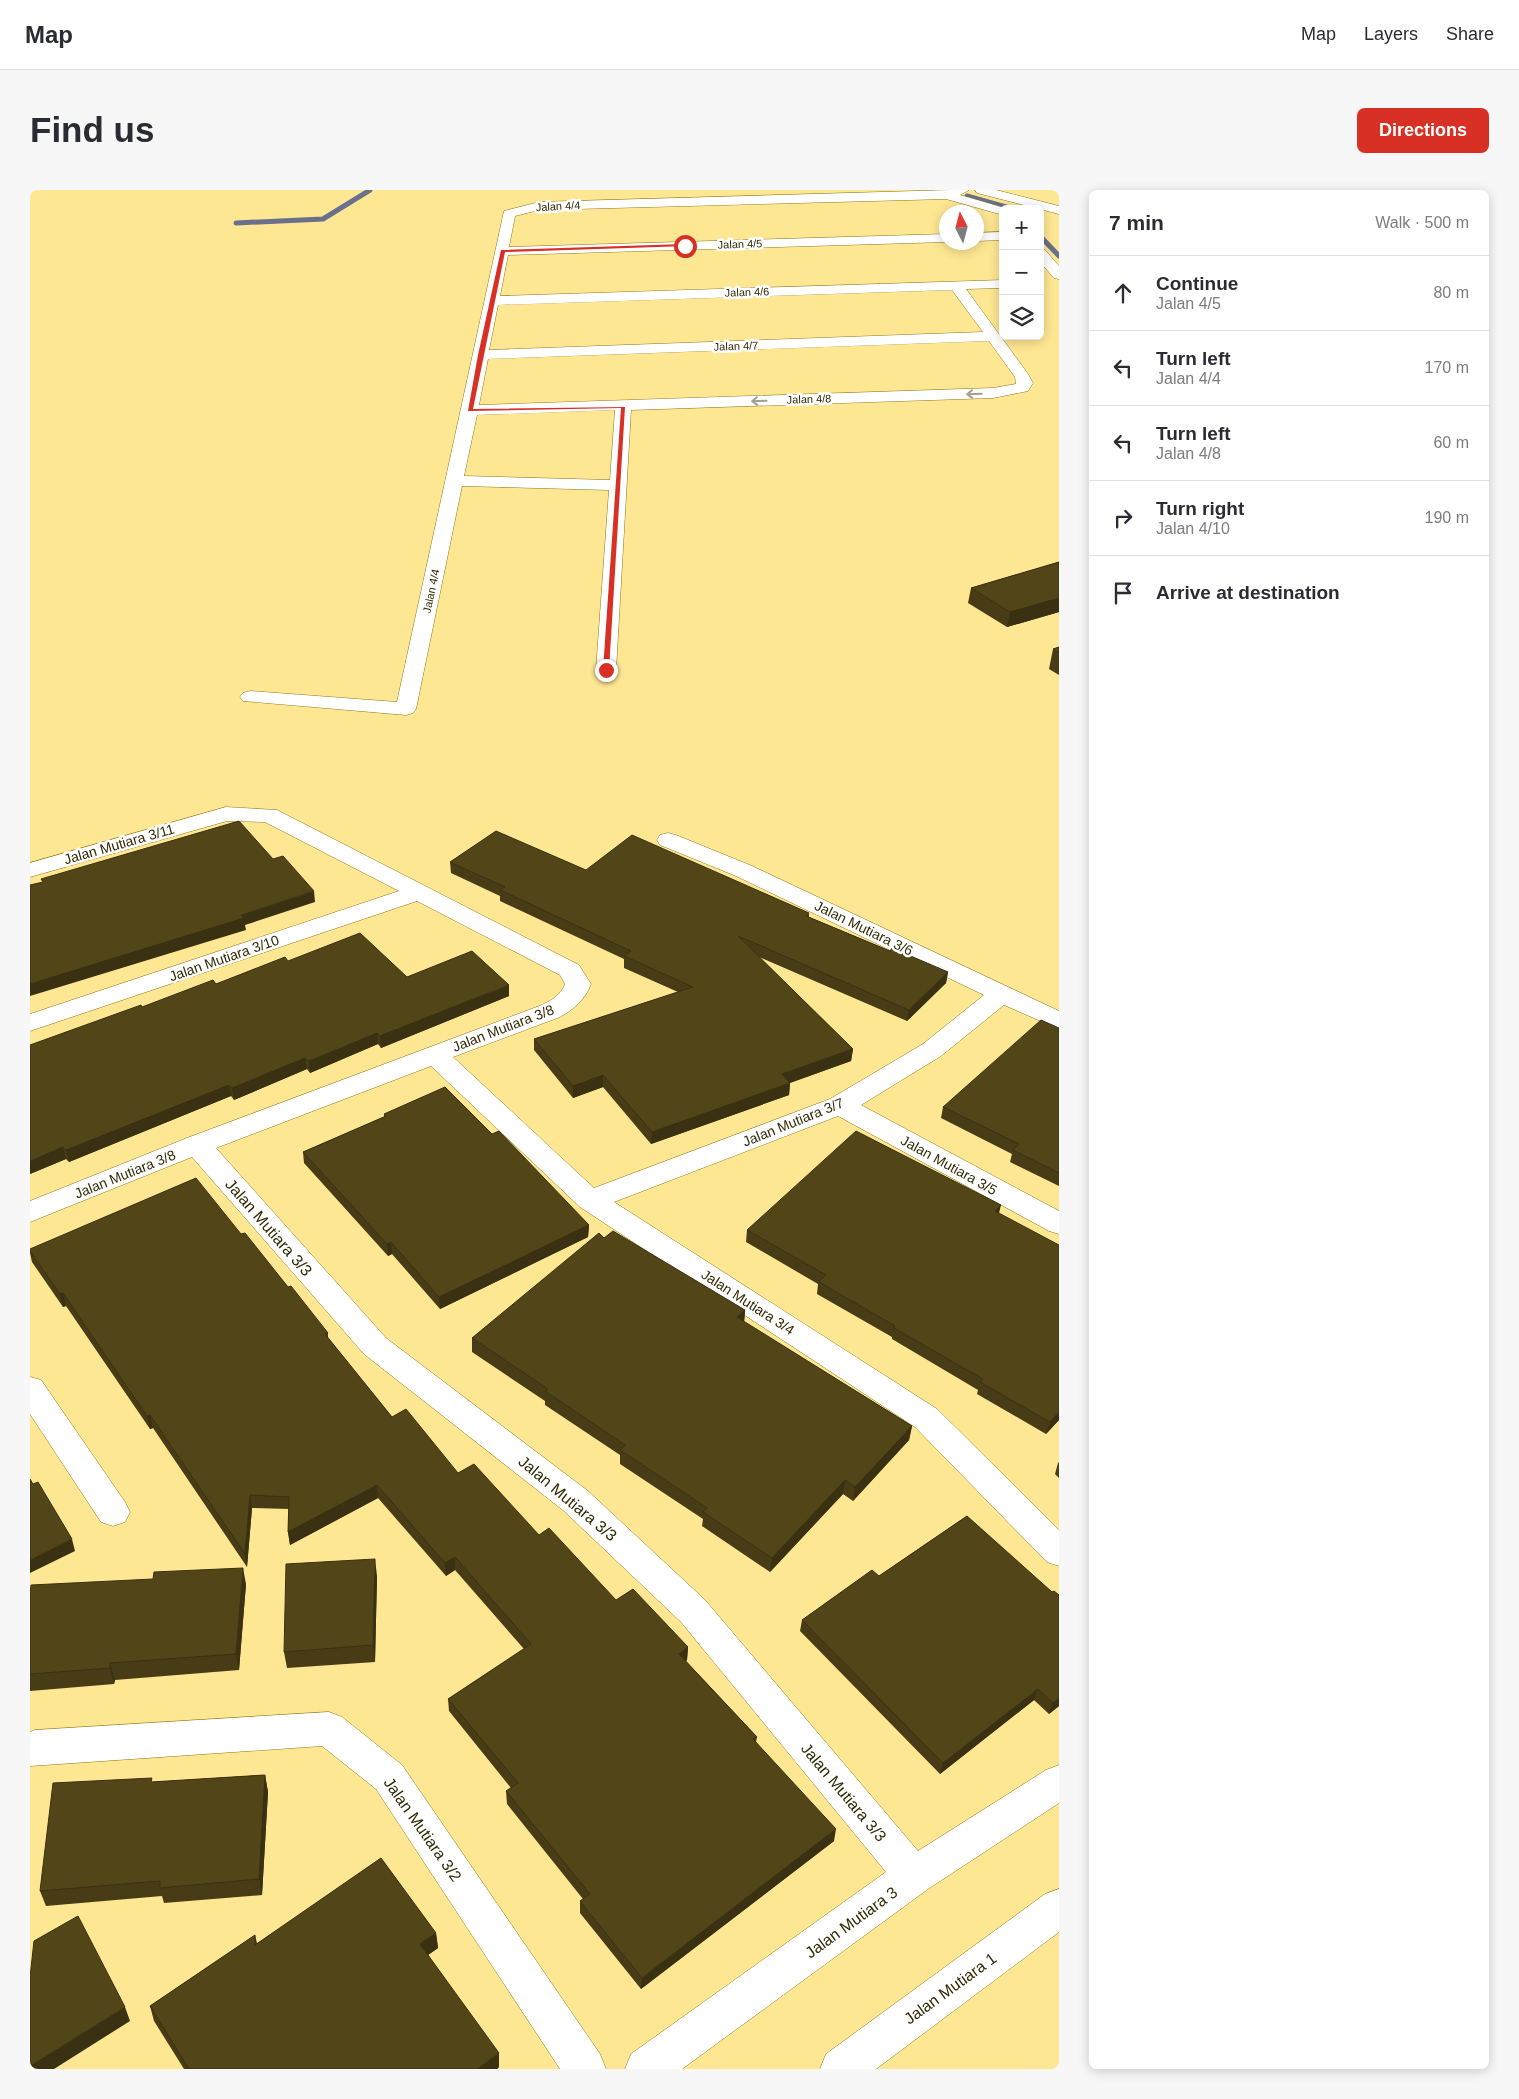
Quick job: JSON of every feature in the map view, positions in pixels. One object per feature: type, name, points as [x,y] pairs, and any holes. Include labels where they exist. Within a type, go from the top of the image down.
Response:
[{"type":"street","name":"Jalan 4/4","points":[[250,697],[406,709],[470,410],[509,214],[539,206],[947,195],[963,190]]},
{"type":"street","points":[[981,190],[1059,210]]},
{"type":"street","points":[[947,195],[999,210]]},
{"type":"street","points":[[984,237],[999,236]]},
{"type":"street","name":"Jalan 4/5","points":[[503,251],[939,238]]},
{"type":"street","points":[[1044,258],[1059,275]]},
{"type":"street","name":"Jalan 4/6","points":[[491,301],[999,284]]},
{"type":"street","name":"Jalan 4/8","points":[[470,410],[623,407],[993,393],[1022,388],[1025,383],[1023,377],[956,285]]},
{"type":"street","name":"Jalan 4/7","points":[[480,355],[992,336]]},
{"type":"street","points":[[606,670],[623,407]]},
{"type":"street","points":[[455,481],[618,485]]},
{"type":"street","name":"Jalan Mutiara 3/8","points":[[30,1212],[197,1145],[551,1011],[569,1001],[576,993],[578,984],[570,970],[417,893],[270,815],[239,813],[208,818]]},
{"type":"street","name":"Jalan Mutiara 3/11","points":[[30,870],[208,818]]},
{"type":"street","name":"Jalan Mutiara 3/6","points":[[668,840],[744,871],[1059,1021]]},
{"type":"street","name":"Jalan Mutiara 3/10","points":[[30,1023],[417,893]]},
{"type":"street","name":"Jalan Mutiara 3/7","points":[[590,1200],[840,1105],[932,1050],[1002,994]]},
{"type":"street","name":"Jalan Mutiara 3/4","points":[[434,1054],[590,1200],[926,1418],[1059,1552]]},
{"type":"street","name":"Jalan Mutiara 3/5","points":[[840,1105],[1059,1224]]},
{"type":"street","name":"Jalan Mutiara 3/3","points":[[197,1145],[375,1346],[576,1501],[692,1611],[914,1876]]},
{"type":"street","points":[[30,1389],[113,1512]]},
{"type":"street","name":"Jalan Mutiara 3/2","points":[[30,1750],[35,1747],[329,1729],[389,1777],[585,2069]]},
{"type":"street","name":"Jalan Mutiara 3","points":[[646,2069],[914,1876],[1059,1782]]},
{"type":"street","name":"Jalan Mutiara 1","points":[[840,2069],[1059,1908]]},
{"type":"building","points":[[1059,562],[1059,598],[1010,612],[971,588]]},
{"type":"building","points":[[1059,647],[1059,653],[1053,649]]},
{"type":"building","points":[[239,821],[273,859],[283,856],[314,891],[241,915],[244,918],[30,984],[30,885],[43,882],[41,879]]},
{"type":"building","points":[[496,831],[586,870],[632,835],[809,913],[806,916],[890,951],[892,948],[948,972],[909,1010],[738,936],[853,1049],[782,1074],[790,1083],[652,1132],[603,1075],[573,1086],[534,1039],[693,987],[624,956],[631,951],[500,890],[505,887],[450,862]]},
{"type":"building","points":[[360,933],[407,977],[472,951],[509,985],[380,1036],[377,1033],[309,1061],[305,1058],[232,1088],[229,1085],[66,1150],[63,1147],[30,1161],[30,1045],[141,1005],[142,1007],[213,980],[216,984],[285,957],[288,961]]},
{"type":"building","points":[[1041,1020],[1059,1028],[1059,1173],[1013,1150],[1019,1144],[943,1107]]},
{"type":"building","points":[[445,1087],[492,1134],[499,1131],[589,1225],[439,1297],[391,1242],[387,1244],[303,1152],[386,1116],[384,1114]]},
{"type":"building","points":[[856,1131],[1001,1205],[995,1211],[1059,1245],[1059,1412],[1050,1422],[980,1382],[983,1379],[819,1282],[826,1275],[747,1230]]},
{"type":"building","points":[[196,1178],[241,1234],[245,1233],[288,1287],[291,1286],[328,1333],[325,1334],[392,1417],[406,1409],[458,1473],[474,1464],[539,1535],[549,1528],[616,1600],[633,1589],[688,1647],[679,1654],[757,1737],[753,1739],[836,1829],[642,1978],[580,1901],[590,1894],[506,1791],[518,1783],[448,1699],[531,1644],[455,1557],[445,1563],[377,1485],[288,1532],[289,1497],[250,1495],[245,1554],[150,1415],[147,1416],[63,1293],[60,1294],[30,1251],[30,1249]]},
{"type":"building","points":[[613,1231],[745,1310],[737,1317],[912,1426],[855,1487],[845,1480],[772,1558],[703,1512],[707,1508],[620,1450],[625,1445],[545,1391],[548,1389],[472,1338],[599,1233],[604,1238]]},
{"type":"building","points":[[30,1479],[33,1484],[38,1482],[72,1539],[30,1560]]},
{"type":"building","points":[[967,1516],[1052,1592],[1054,1591],[1059,1595],[1059,1698],[1053,1703],[1038,1689],[943,1763],[802,1620],[872,1570],[879,1576]]},
{"type":"building","points":[[375,1559],[373,1645],[284,1652],[286,1564]]},
{"type":"building","points":[[243,1568],[236,1654],[110,1663],[110,1668],[30,1674],[31,1585],[153,1579],[154,1572]]},
{"type":"building","points":[[265,1775],[259,1879],[160,1888],[160,1881],[40,1891],[53,1783],[152,1778],[151,1782]]},
{"type":"building","points":[[381,1858],[436,1933],[420,1944],[499,2053],[478,2069],[189,2069],[150,2006],[255,1935],[255,1945]]},
{"type":"building","points":[[78,1916],[125,2007],[30,2066],[30,1977],[34,1941]]},
{"type":"waterway","points":[[236,223],[323,219],[370,190]]},
{"type":"waterway","points":[[967,196],[999,205]]},
{"type":"waterway","points":[[1044,240],[1059,256]]},
{"type":"route","points":[[606,670],[623,407],[470,410],[480,355],[503,251],[685,246]]}]
